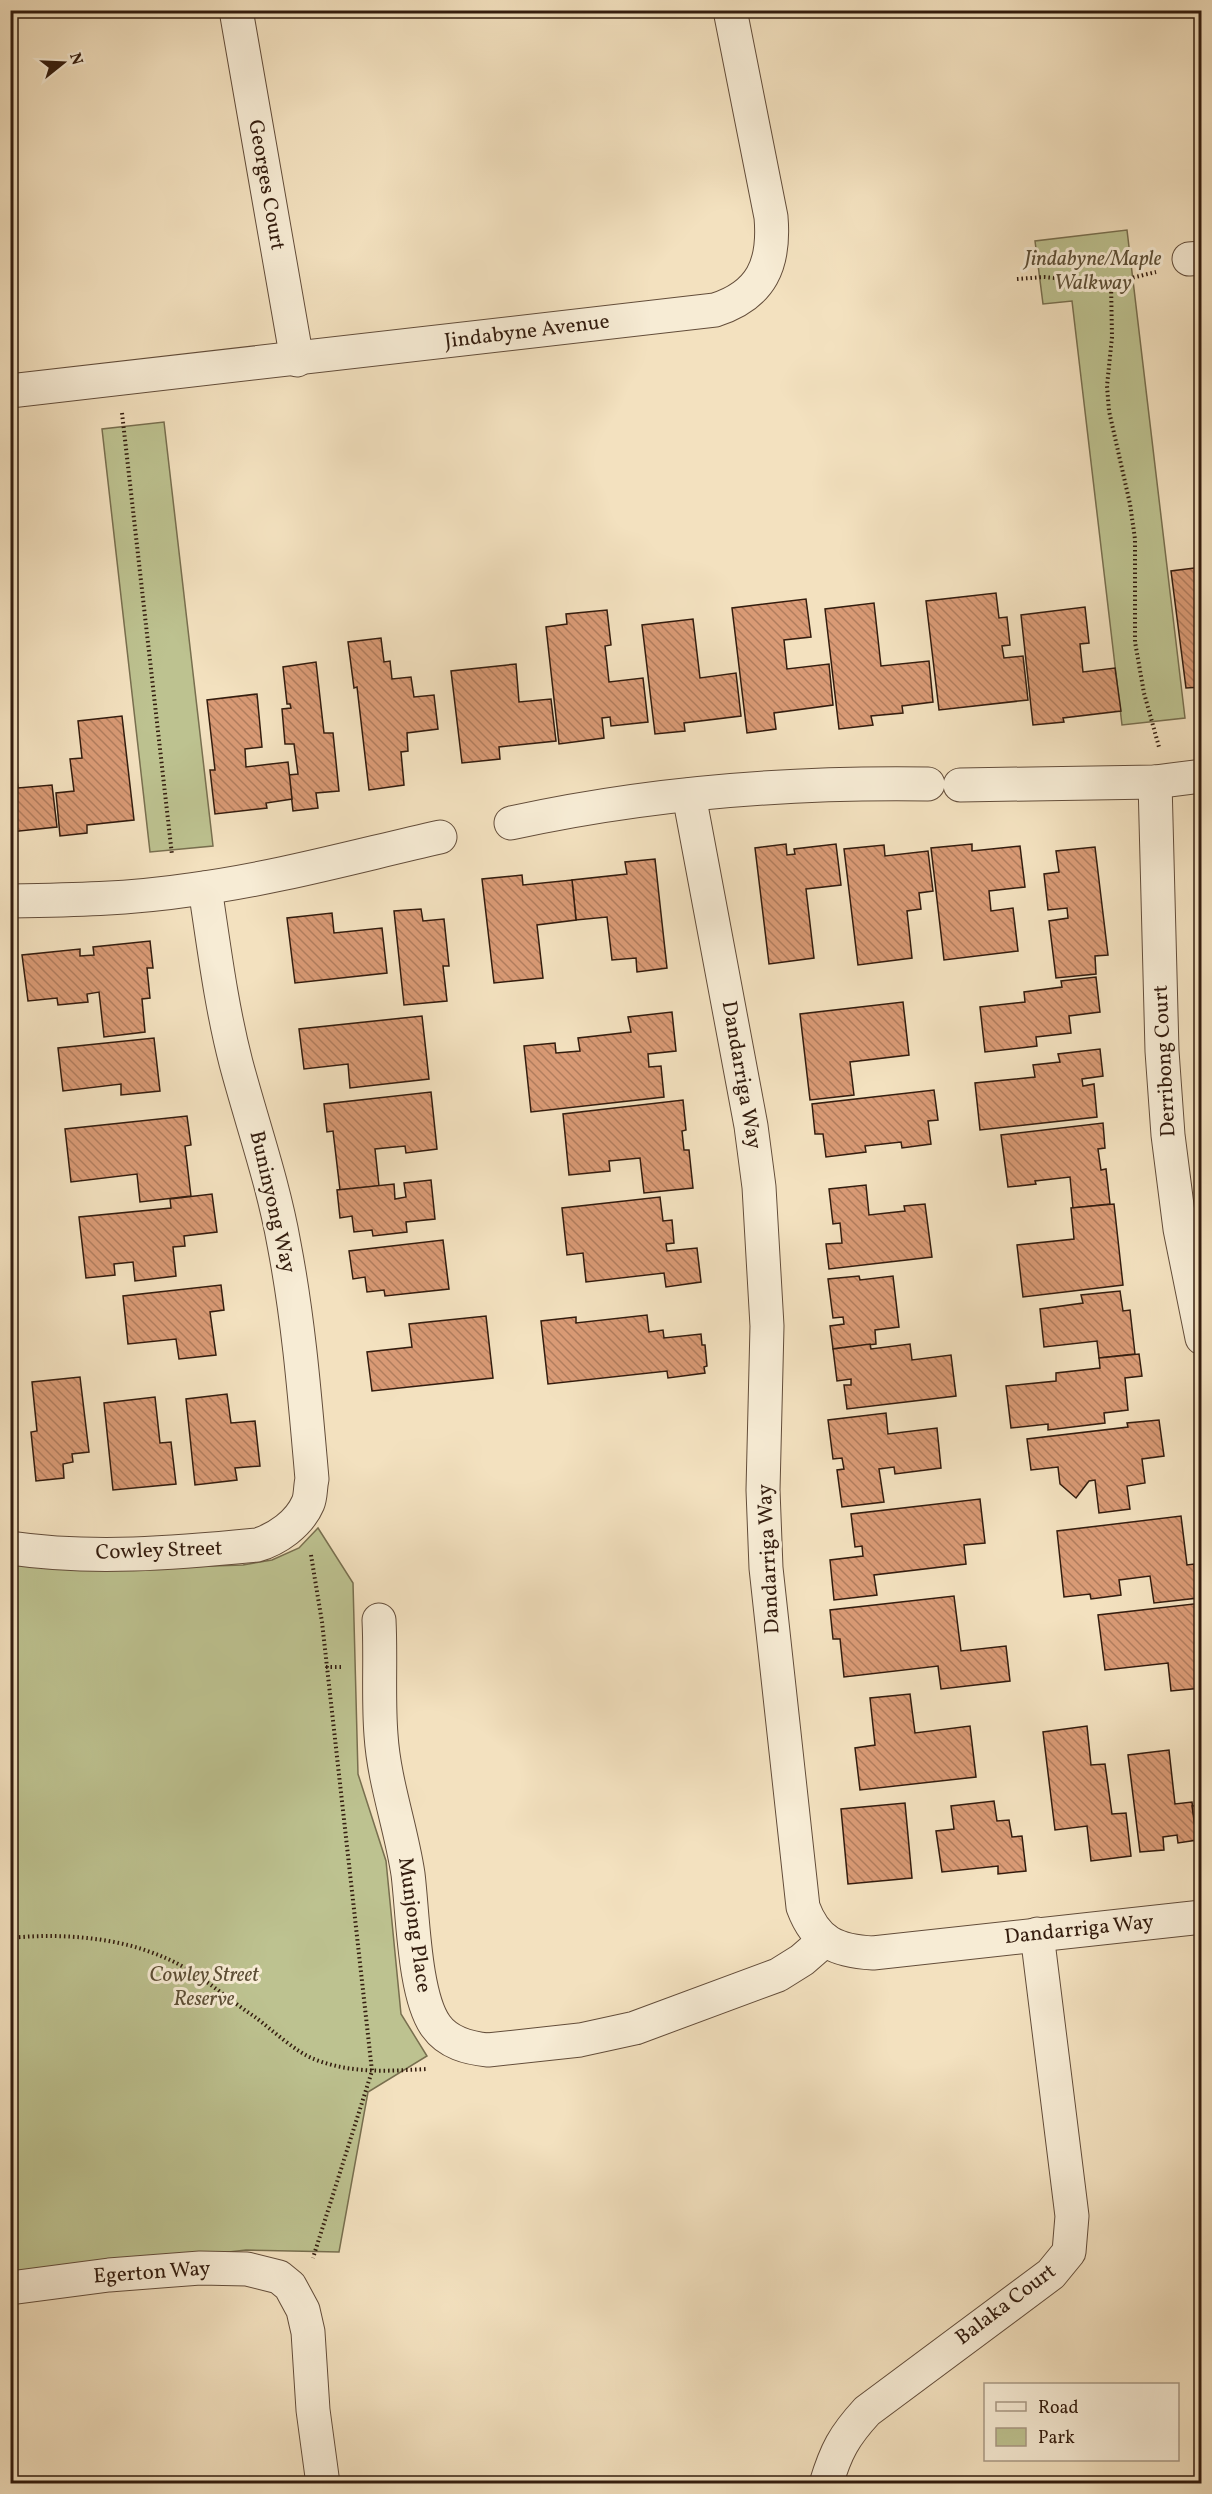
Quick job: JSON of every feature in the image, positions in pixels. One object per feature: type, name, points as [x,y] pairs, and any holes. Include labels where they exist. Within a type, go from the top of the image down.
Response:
[{"type":"street","name":"Georges Court","points":[[236,10],[297,360]]},
{"type":"street","name":"Jindabyne Avenue","points":[[10,391],[297,360],[715,310],[731,305],[746,295],[762,276],[771,257],[773,240],[771,217],[730,10]]},
{"type":"street","points":[[960,785],[1162,782],[1202,776]]},
{"type":"street","name":"Derribong Court","points":[[1162,782],[1161,1017],[1168,1135],[1180,1228],[1202,1338]]},
{"type":"street","points":[[511,823],[573,810],[689,795],[795,785],[928,784]]},
{"type":"street","name":"Dandarriga Way","points":[[689,795],[755,1156],[767,1326],[764,1490],[766,1568],[803,1907],[809,1924],[825,1940],[853,1952],[873,1953],[1202,1917]]},
{"type":"street","points":[[10,901],[123,897],[195,889],[289,872],[440,837]]},
{"type":"street","name":"Buninyong Way","points":[[195,889],[236,1061],[268,1170],[298,1320],[312,1479],[308,1503],[298,1518]]},
{"type":"street","name":"Cowley Street","points":[[10,1548],[68,1554],[120,1555],[201,1551],[257,1545],[272,1541],[298,1518]]},
{"type":"street","name":"Munjong Place","points":[[378,1620],[381,1735],[387,1778],[408,1873],[422,1995],[435,2025],[444,2036],[471,2049],[488,2050],[580,2040],[634,2028],[778,1975],[802,1960],[825,1940]]},
{"type":"street","name":"Balaka Court","points":[[826,2484],[833,2459],[846,2434],[867,2410],[1051,2274],[1069,2252],[1072,2216],[1037,1935]]},
{"type":"street","name":"Egerton Way","points":[[10,2288],[109,2275],[200,2268],[247,2269],[265,2272],[279,2277],[290,2286]]},
{"type":"street","points":[[290,2286],[303,2310],[308,2332],[313,2410],[323,2484]]},
{"type":"path","points":[[1017,279],[1054,278],[1111,283],[1165,270],[1195,258]]},
{"type":"path","points":[[1111,283],[1112,337],[1107,386],[1109,411],[1130,504],[1135,539],[1135,642],[1162,782]]},
{"type":"path","points":[[114,380],[122,415],[172,857],[195,889]]},
{"type":"path","points":[[290,2286],[311,2266],[372,2072],[322,1622],[308,1538],[298,1518]]},
{"type":"path","points":[[10,1938],[27,1936],[108,1941],[164,1957],[312,2059],[339,2067],[372,2072],[431,2069],[442,2066],[459,2044]]},
{"type":"green space","name":"Jindabyne/Maple Walkway","points":[[1127,230],[1185,718],[1122,725],[1072,301],[1043,304],[1035,241]]},
{"type":"green space","points":[[164,422],[213,846],[150,852],[102,429]]},
{"type":"green space","name":"Cowley Street Reserve","points":[[318,1528],[353,1583],[358,1774],[386,1861],[401,2014],[427,2056],[368,2092],[339,2252],[246,2250],[11,2277],[10,1561],[90,1570],[243,1565],[272,1560],[299,1548]]},
{"type":"building","points":[[1202,567],[1202,687],[1186,688],[1171,571]]},
{"type":"building","points":[[996,593],[999,618],[1007,617],[1010,645],[1002,646],[1004,658],[1023,656],[1028,700],[939,710],[926,601]]},
{"type":"building","points":[[806,599],[811,637],[784,640],[787,669],[829,664],[833,705],[774,713],[776,729],[747,733],[732,608]]},
{"type":"building","points":[[874,603],[881,666],[929,661],[933,702],[902,706],[903,713],[871,716],[873,725],[839,729],[825,609]]},
{"type":"building","points":[[1085,607],[1089,643],[1080,644],[1083,672],[1115,668],[1121,711],[1063,718],[1064,722],[1033,725],[1021,615]]},
{"type":"building","points":[[607,610],[611,645],[605,646],[609,682],[643,678],[648,722],[611,726],[610,717],[602,718],[604,738],[559,744],[546,627],[567,624],[566,614]]},
{"type":"building","points":[[693,619],[700,678],[736,673],[741,716],[684,723],[685,731],[655,734],[642,625]]},
{"type":"building","points":[[381,638],[384,662],[390,661],[392,679],[411,677],[414,697],[434,695],[438,729],[407,733],[408,751],[401,752],[404,785],[369,790],[357,687],[354,688],[348,642]]},
{"type":"building","points":[[316,662],[324,733],[333,733],[339,791],[316,793],[318,808],[293,811],[289,775],[298,774],[294,744],[285,744],[282,709],[291,708],[290,704],[287,704],[283,667]]},
{"type":"building","points":[[516,664],[519,702],[551,699],[556,741],[499,747],[500,759],[462,763],[451,671]]},
{"type":"building","points":[[257,694],[262,747],[245,749],[246,767],[288,762],[292,799],[266,803],[267,808],[215,814],[210,770],[215,770],[207,700]]},
{"type":"building","points":[[122,716],[134,820],[87,825],[87,833],[60,836],[56,793],[74,791],[70,759],[82,758],[78,721]]},
{"type":"building","points":[[10,724],[18,788],[52,785],[57,827],[10,832]]},
{"type":"building","points":[[786,844],[787,855],[795,854],[794,849],[836,844],[841,885],[806,889],[814,958],[769,964],[755,848]]},
{"type":"building","points":[[972,844],[972,851],[1020,846],[1025,887],[989,891],[991,911],[1013,908],[1018,951],[944,960],[931,848]]},
{"type":"building","points":[[884,845],[885,856],[928,851],[933,891],[919,893],[921,909],[907,911],[912,958],[858,965],[844,849]]},
{"type":"building","points":[[1095,847],[1108,955],[1095,956],[1096,974],[1056,978],[1049,921],[1068,918],[1067,908],[1048,910],[1044,874],[1059,872],[1056,851]]},
{"type":"building","points":[[655,859],[667,968],[637,972],[636,958],[612,960],[607,917],[576,920],[572,880],[627,874],[625,862]]},
{"type":"building","points":[[522,875],[523,885],[572,880],[576,920],[537,925],[543,978],[494,983],[482,879]]},
{"type":"building","points":[[421,909],[423,921],[444,919],[449,966],[443,966],[447,1001],[404,1005],[394,911]]},
{"type":"building","points":[[332,913],[334,933],[382,928],[387,973],[295,983],[287,918]]},
{"type":"building","points":[[150,941],[153,968],[147,968],[150,998],[142,999],[145,1032],[104,1037],[99,992],[87,994],[88,1002],[58,1005],[57,998],[28,1001],[22,955],[80,949],[80,956],[94,955],[93,947]]},
{"type":"building","points":[[1096,977],[1100,1012],[1069,1016],[1071,1033],[1036,1037],[1037,1046],[985,1052],[980,1007],[1025,1002],[1024,992],[1062,987],[1061,981]]},
{"type":"building","points":[[903,1002],[909,1055],[850,1062],[854,1095],[810,1100],[800,1014]]},
{"type":"building","points":[[672,1012],[676,1051],[648,1054],[649,1067],[661,1066],[664,1097],[531,1112],[524,1046],[555,1043],[556,1053],[580,1051],[578,1038],[631,1032],[628,1017]]},
{"type":"building","points":[[422,1016],[429,1079],[350,1088],[348,1064],[304,1069],[299,1029]]},
{"type":"building","points":[[154,1038],[160,1091],[121,1095],[121,1084],[63,1091],[58,1048]]},
{"type":"building","points":[[1100,1049],[1103,1076],[1082,1079],[1083,1086],[1094,1084],[1097,1117],[980,1130],[975,1083],[1035,1077],[1033,1065],[1060,1062],[1058,1054]]},
{"type":"building","points":[[934,1090],[938,1120],[928,1121],[931,1144],[902,1148],[901,1142],[865,1146],[866,1152],[826,1157],[823,1134],[815,1134],[812,1104]]},
{"type":"building","points":[[431,1092],[437,1149],[406,1153],[405,1146],[375,1149],[379,1186],[340,1190],[333,1131],[327,1132],[324,1104]]},
{"type":"building","points":[[683,1100],[686,1130],[682,1131],[684,1150],[689,1150],[693,1188],[644,1193],[640,1158],[609,1161],[610,1171],[569,1175],[563,1114]]},
{"type":"building","points":[[187,1116],[191,1145],[185,1146],[191,1196],[140,1202],[137,1174],[71,1182],[65,1129]]},
{"type":"building","points":[[1103,1123],[1105,1148],[1098,1149],[1101,1170],[1106,1169],[1110,1204],[1073,1208],[1070,1177],[1008,1187],[1001,1135]]},
{"type":"building","points":[[431,1180],[435,1219],[406,1222],[407,1232],[373,1236],[372,1230],[354,1232],[352,1216],[340,1218],[337,1190],[394,1184],[395,1199],[406,1197],[404,1183]]},
{"type":"building","points":[[866,1185],[869,1215],[905,1211],[904,1206],[925,1204],[932,1257],[829,1269],[826,1244],[842,1243],[840,1223],[833,1224],[829,1189]]},
{"type":"building","points":[[212,1194],[217,1232],[184,1236],[185,1246],[173,1247],[176,1276],[135,1281],[133,1262],[114,1264],[115,1275],[86,1278],[79,1217],[171,1208],[170,1199]]},
{"type":"building","points":[[660,1197],[663,1221],[672,1220],[674,1243],[666,1244],[667,1251],[697,1248],[701,1282],[666,1287],[664,1273],[586,1282],[583,1253],[567,1255],[562,1208]]},
{"type":"building","points":[[1114,1204],[1123,1285],[1023,1297],[1017,1245],[1074,1239],[1071,1208]]},
{"type":"building","points":[[443,1240],[449,1289],[385,1296],[384,1290],[367,1292],[365,1277],[353,1279],[349,1251]]},
{"type":"building","points":[[859,1276],[860,1280],[893,1276],[899,1327],[875,1330],[876,1344],[833,1349],[830,1326],[844,1324],[843,1317],[833,1318],[828,1279]]},
{"type":"building","points":[[221,1285],[224,1310],[210,1312],[216,1355],[179,1359],[176,1339],[128,1344],[123,1296]]},
{"type":"building","points":[[1120,1291],[1123,1311],[1130,1310],[1135,1354],[1099,1358],[1097,1341],[1044,1347],[1040,1309],[1083,1303],[1081,1295]]},
{"type":"building","points":[[647,1315],[649,1332],[663,1330],[664,1338],[701,1334],[702,1345],[705,1345],[707,1366],[704,1367],[705,1373],[668,1378],[667,1371],[548,1384],[541,1321],[576,1317],[576,1323]]},
{"type":"building","points":[[486,1316],[493,1378],[372,1391],[367,1352],[412,1347],[409,1324]]},
{"type":"building","points":[[870,1344],[871,1349],[910,1344],[912,1360],[951,1355],[956,1396],[847,1409],[844,1385],[851,1385],[851,1379],[837,1381],[833,1349]]},
{"type":"building","points":[[1139,1354],[1142,1376],[1125,1378],[1128,1410],[1104,1413],[1105,1423],[1048,1430],[1048,1424],[1011,1428],[1006,1386],[1056,1381],[1056,1373],[1100,1368],[1099,1358]]},
{"type":"building","points":[[80,1377],[89,1452],[72,1454],[73,1462],[63,1464],[64,1478],[36,1481],[31,1432],[37,1431],[32,1382]]},
{"type":"building","points":[[227,1394],[231,1423],[255,1421],[260,1466],[235,1468],[237,1480],[195,1485],[186,1399]]},
{"type":"building","points":[[155,1397],[160,1443],[171,1442],[176,1484],[113,1490],[104,1403]]},
{"type":"building","points":[[886,1413],[888,1434],[937,1428],[941,1468],[895,1474],[894,1467],[879,1469],[884,1502],[842,1507],[837,1470],[844,1469],[842,1458],[833,1459],[828,1420]]},
{"type":"building","points":[[1159,1420],[1164,1456],[1142,1459],[1145,1483],[1127,1486],[1130,1509],[1099,1513],[1095,1480],[1089,1481],[1076,1498],[1060,1484],[1058,1467],[1031,1470],[1027,1439],[1128,1427],[1127,1423]]},
{"type":"building","points":[[980,1499],[985,1543],[964,1545],[966,1564],[874,1575],[877,1595],[834,1600],[830,1560],[863,1556],[862,1546],[855,1547],[851,1514]]},
{"type":"building","points":[[1181,1516],[1187,1565],[1194,1564],[1198,1598],[1154,1603],[1150,1576],[1119,1580],[1121,1595],[1091,1599],[1090,1594],[1064,1597],[1057,1531]]},
{"type":"building","points":[[954,1596],[961,1651],[1006,1646],[1010,1681],[941,1689],[938,1666],[844,1677],[840,1639],[833,1639],[830,1610]]},
{"type":"building","points":[[1202,1603],[1202,1688],[1171,1691],[1168,1663],[1105,1670],[1098,1615]]},
{"type":"building","points":[[910,1694],[915,1733],[970,1726],[976,1777],[860,1790],[855,1748],[875,1745],[870,1698]]},
{"type":"building","points":[[1087,1726],[1091,1765],[1105,1764],[1112,1814],[1126,1813],[1131,1856],[1091,1861],[1087,1826],[1055,1830],[1043,1732]]},
{"type":"building","points":[[1169,1750],[1175,1804],[1192,1802],[1197,1840],[1178,1843],[1177,1835],[1163,1837],[1164,1850],[1140,1852],[1128,1755]]},
{"type":"building","points":[[994,1801],[997,1821],[1009,1820],[1012,1837],[1022,1836],[1026,1871],[998,1874],[998,1866],[942,1872],[936,1831],[954,1829],[951,1806]]},
{"type":"building","points":[[905,1803],[912,1878],[848,1884],[841,1809]]},
{"type":"building","points":[[1202,1805],[1202,1848],[1198,1848],[1192,1806]]}]
